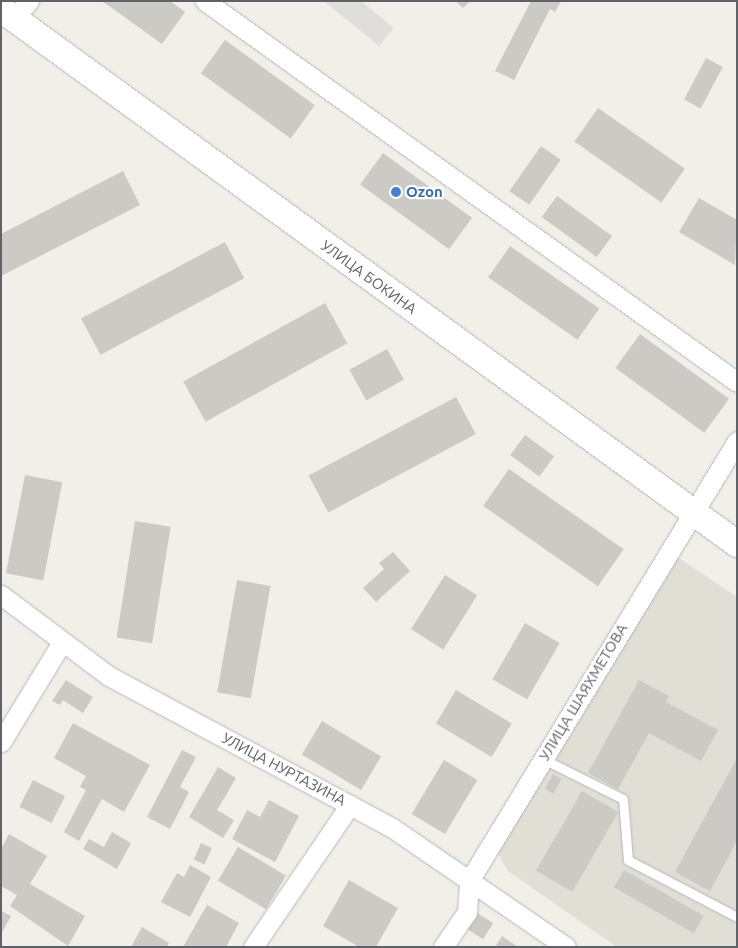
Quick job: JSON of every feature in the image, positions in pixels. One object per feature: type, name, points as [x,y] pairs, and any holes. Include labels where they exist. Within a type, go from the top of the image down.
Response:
[{"type":"street","points":[[205,1],[737,382]]},
{"type":"street","name":"УЛИЦА БОКИНА","points":[[15,9],[737,544]]},
{"type":"street","name":"УЛИЦА ШАЯХМЕТОВА","points":[[443,947],[467,912],[469,881],[692,512],[737,442]]},
{"type":"street","name":"УЛИЦА НУРТАЗИНА","points":[[1,595],[109,676],[350,805],[469,881],[566,947]]},
{"type":"street","points":[[1,742],[62,642]]},
{"type":"street","points":[[253,947],[350,805]]},
{"type":"lane","points":[[542,759],[623,799],[628,860],[737,917]]},
{"type":"shaded area","points":[[324,1],[361,1],[394,28],[379,46]]},
{"type":"shaded area","points":[[676,556],[737,597],[737,947],[617,947],[508,871],[497,852]]},
{"type":"building","points":[[102,1],[170,1],[185,12],[162,44]]},
{"type":"building","points":[[456,1],[470,1],[463,8]]},
{"type":"building","points":[[531,1],[561,1],[555,12],[550,9],[514,80],[495,71]]},
{"type":"building","points":[[225,40],[315,105],[291,138],[201,73]]},
{"type":"building","points":[[706,58],[723,67],[701,108],[684,99]]},
{"type":"building","points":[[598,108],[685,169],[661,202],[574,142]]},
{"type":"building","points":[[541,146],[561,160],[529,205],[509,191]]},
{"type":"building","points":[[383,153],[472,218],[449,249],[360,185]]},
{"type":"building","points":[[123,171],[140,205],[1,276],[1,234]]},
{"type":"building","points":[[557,196],[612,236],[597,257],[542,217]]},
{"type":"building","points":[[699,198],[737,220],[735,265],[679,232]]},
{"type":"building","points":[[225,242],[244,278],[100,355],[81,319]]},
{"type":"building","points":[[510,246],[599,309],[577,340],[488,277]]},
{"type":"building","points":[[325,303],[347,343],[206,422],[183,382]]},
{"type":"building","points":[[640,334],[729,399],[704,433],[615,368]]},
{"type":"building","points":[[387,349],[404,380],[366,400],[349,370]]},
{"type":"building","points":[[456,397],[476,434],[328,512],[309,475]]},
{"type":"building","points":[[525,435],[554,456],[539,476],[510,455]]},
{"type":"building","points":[[509,469],[624,549],[598,586],[483,506]]},
{"type":"building","points":[[25,475],[62,482],[43,580],[6,573]]},
{"type":"building","points":[[135,521],[171,527],[152,643],[117,638]]},
{"type":"building","points":[[393,552],[410,571],[376,602],[363,588],[384,569],[379,563]]},
{"type":"building","points":[[445,575],[477,595],[443,649],[411,629]]},
{"type":"building","points":[[237,580],[270,586],[251,698],[217,692]]},
{"type":"building","points":[[525,623],[560,643],[527,699],[492,679]]},
{"type":"building","points":[[66,680],[93,697],[83,713],[63,700],[60,705],[52,701]]},
{"type":"building","points":[[639,680],[669,696],[666,702],[718,730],[701,761],[649,733],[618,789],[588,773]]},
{"type":"building","points":[[456,690],[512,723],[492,757],[436,723]]},
{"type":"building","points":[[322,721],[381,757],[361,790],[302,754]]},
{"type":"building","points":[[73,723],[150,765],[124,812],[102,799],[79,841],[64,832],[86,790],[80,787],[86,776],[54,758]]},
{"type":"building","points":[[182,750],[196,757],[180,787],[189,792],[170,829],[147,817]]},
{"type":"building","points":[[737,758],[737,841],[710,891],[675,872]]},
{"type":"building","points":[[444,760],[477,780],[445,834],[412,814]]},
{"type":"building","points":[[218,767],[236,778],[217,810],[234,820],[223,838],[189,817]]},
{"type":"building","points":[[553,774],[562,779],[554,794],[545,789]]},
{"type":"building","points":[[33,780],[65,796],[51,823],[19,807]]},
{"type":"building","points":[[582,791],[618,812],[572,892],[536,871]]},
{"type":"building","points":[[269,800],[299,816],[275,862],[232,839],[247,810],[260,817]]},
{"type":"building","points":[[112,832],[131,843],[117,869],[83,849],[89,839],[104,847]]},
{"type":"building","points":[[9,834],[47,856],[30,884],[85,916],[68,946],[10,906],[17,895],[1,886],[1,849]]},
{"type":"building","points":[[201,843],[212,848],[205,864],[194,859]]},
{"type":"building","points":[[238,847],[286,876],[266,909],[218,880]]},
{"type":"building","points":[[190,865],[211,877],[190,917],[161,902],[177,873],[184,877]]},
{"type":"building","points":[[624,870],[704,916],[694,933],[614,887]]},
{"type":"building","points":[[349,880],[398,908],[376,947],[359,947],[323,926]]},
{"type":"building","points":[[207,905],[239,923],[226,947],[183,947]]},
{"type":"building","points":[[1,911],[11,916],[1,934]]},
{"type":"building","points":[[477,913],[493,923],[483,939],[467,929]]},
{"type":"building","points":[[142,927],[169,943],[167,947],[131,947]]},
{"type":"building","points":[[502,936],[518,947],[495,947]]},
{"type":"place","name":"Ozon","points":[[396,192]]}]
